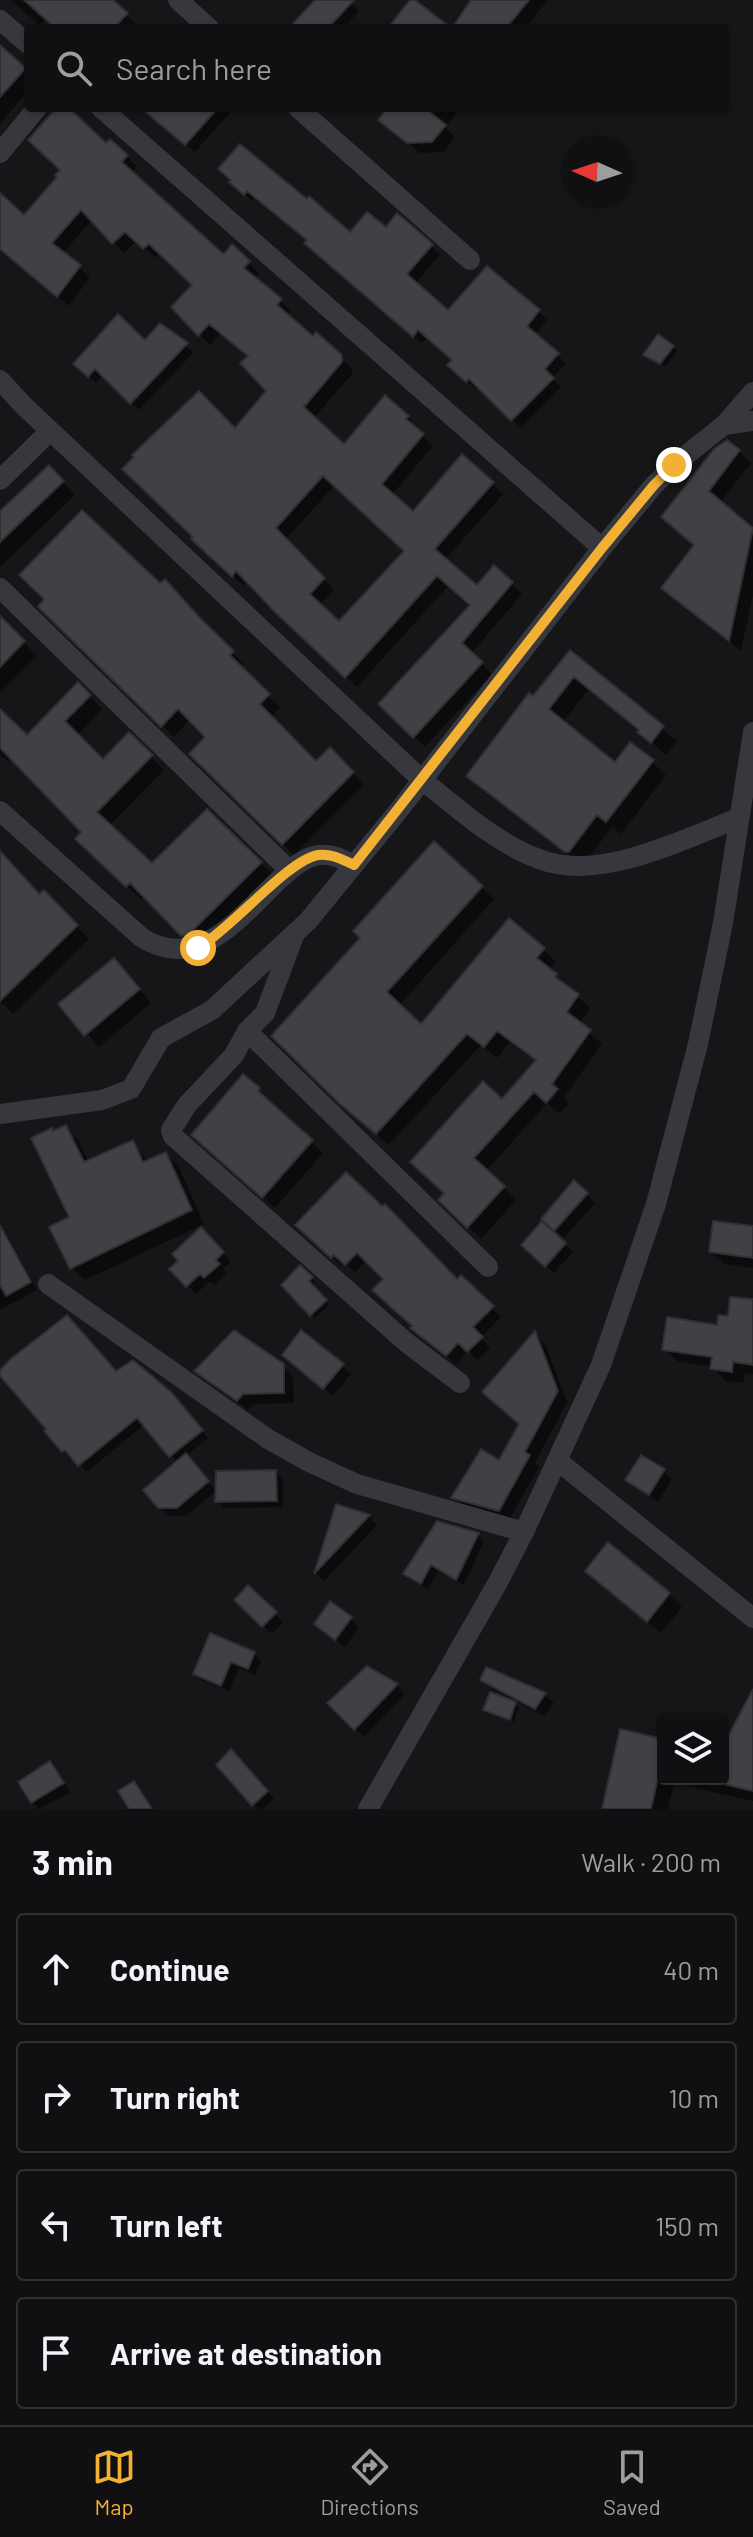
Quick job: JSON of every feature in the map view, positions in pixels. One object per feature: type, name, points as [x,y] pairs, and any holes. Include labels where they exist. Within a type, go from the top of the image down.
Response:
[{"type":"street","points":[[178,0],[205,24]]},
{"type":"street","points":[[0,20],[24,41]]},
{"type":"street","points":[[0,153],[34,112]]},
{"type":"street","points":[[106,112],[602,548]]},
{"type":"street","points":[[303,112],[470,260]]},
{"type":"street","points":[[0,380],[50,431],[422,780],[493,834],[541,860],[585,866],[624,861],[739,818]]},
{"type":"street","points":[[0,1114],[102,1100],[131,1089],[161,1038],[212,1010],[295,933],[354,865],[654,485],[724,425],[753,392]]},
{"type":"street","points":[[724,425],[753,421]]},
{"type":"street","points":[[0,480],[50,431]]},
{"type":"street","points":[[0,588],[289,870]]},
{"type":"street","points":[[368,1809],[524,1532],[601,1365],[656,1204],[698,1044],[748,783],[753,732]]},
{"type":"street","points":[[0,811],[157,948],[185,950],[206,943],[305,859],[318,855],[334,856],[354,865]]},
{"type":"street","points":[[295,933],[265,1013],[247,1031],[234,1055],[187,1105],[174,1123],[171,1130],[173,1136],[407,1343],[460,1383]]},
{"type":"street","points":[[247,1031],[488,1267]]},
{"type":"street","points":[[48,1284],[268,1439],[311,1463],[357,1484],[524,1532]]},
{"type":"street","points":[[558,1461],[753,1618]]},
{"type":"building","points":[[24,0],[113,0],[128,13],[118,24],[51,24]]},
{"type":"building","points":[[315,0],[354,0],[332,24],[293,24]]},
{"type":"building","points":[[410,0],[415,0],[446,24],[391,24]]},
{"type":"building","points":[[471,0],[529,0],[509,24],[455,24]]},
{"type":"building","points":[[0,45],[24,66],[24,70],[0,97]]},
{"type":"building","points":[[52,112],[73,112],[106,143],[110,139],[128,155],[122,162],[221,252],[224,254],[232,244],[250,261],[244,268],[282,299],[277,305],[313,336],[316,332],[342,355],[342,362],[304,407],[344,444],[385,395],[424,434],[382,484],[413,511],[462,454],[494,482],[435,549],[477,585],[494,565],[513,582],[462,643],[483,662],[413,738],[378,704],[470,605],[437,576],[345,678],[236,571],[232,577],[191,539],[193,537],[122,469],[134,457],[132,455],[199,391],[235,428],[266,391],[240,363],[248,356],[209,324],[198,336],[171,307],[192,285],[149,244],[143,249],[125,232],[112,244],[81,210],[52,243],[81,265],[57,297],[0,249],[0,193],[24,215],[60,170],[28,140]],"holes":[[[323,476],[404,551],[339,621],[310,594],[325,578],[276,528]]]},
{"type":"building","points":[[146,112],[214,112],[185,145]]},
{"type":"building","points":[[384,112],[430,112],[446,125],[432,142],[407,143],[378,120]]},
{"type":"building","points":[[240,144],[307,199],[309,196],[350,232],[367,212],[386,227],[397,213],[433,244],[407,274],[448,310],[487,266],[540,310],[527,326],[559,353],[545,369],[554,378],[511,421],[469,379],[466,382],[447,365],[452,360],[418,330],[413,337],[304,243],[307,240],[247,191],[244,195],[229,182],[231,180],[218,169]]},
{"type":"building","points":[[118,314],[145,340],[160,323],[188,343],[130,404],[95,369],[88,377],[73,364]]},
{"type":"building","points":[[658,334],[674,346],[660,364],[643,355]]},
{"type":"building","points":[[727,440],[740,450],[709,491],[753,528],[729,641],[661,588],[694,545],[661,517],[714,449]]},
{"type":"building","points":[[49,465],[64,481],[0,542],[0,511]]},
{"type":"building","points":[[82,510],[160,583],[165,579],[234,651],[230,655],[270,694],[260,704],[316,761],[330,747],[354,772],[282,845],[189,754],[205,737],[178,709],[161,727],[38,607],[44,599],[19,575]]},
{"type":"building","points":[[0,616],[25,641],[0,667]]},
{"type":"building","points":[[570,650],[664,726],[651,743],[574,677],[549,709],[615,762],[630,742],[654,760],[606,822],[597,815],[569,852],[565,852],[466,776],[529,693],[533,696]]},
{"type":"building","points":[[78,682],[91,695],[65,721],[103,759],[129,732],[153,755],[97,812],[152,863],[207,809],[262,862],[189,934],[181,936],[130,883],[126,887],[75,839],[81,832],[0,748],[0,709],[27,735]]},
{"type":"building","points":[[434,841],[483,886],[387,992],[421,1024],[509,918],[545,948],[537,958],[557,974],[555,977],[579,994],[567,1012],[591,1030],[552,1084],[558,1089],[546,1103],[534,1092],[474,1158],[505,1186],[467,1228],[438,1200],[444,1193],[410,1162],[483,1081],[502,1099],[536,1060],[497,1031],[484,1047],[467,1034],[376,1134],[339,1103],[271,1036],[360,938],[353,931]]},
{"type":"building","points":[[0,851],[39,894],[44,890],[78,925],[0,1001]]},
{"type":"building","points":[[114,958],[140,989],[84,1036],[58,1004]]},
{"type":"building","points":[[243,1074],[313,1140],[262,1198],[191,1135]]},
{"type":"building","points":[[66,1125],[84,1162],[133,1140],[143,1162],[166,1152],[192,1210],[70,1269],[49,1227],[69,1217],[31,1138]]},
{"type":"building","points":[[346,1172],[382,1206],[385,1204],[457,1279],[461,1275],[494,1306],[473,1327],[483,1337],[467,1352],[458,1343],[446,1356],[410,1328],[412,1326],[372,1290],[383,1279],[357,1253],[345,1265],[334,1255],[331,1258],[295,1225]]},
{"type":"building","points":[[574,1180],[588,1193],[554,1231],[541,1219]]},
{"type":"building","points":[[542,1221],[566,1243],[545,1267],[521,1245]]},
{"type":"building","points":[[713,1221],[753,1226],[753,1258],[709,1252]]},
{"type":"building","points":[[0,1225],[31,1282],[6,1296],[0,1285]]},
{"type":"building","points":[[201,1227],[224,1252],[216,1260],[220,1264],[204,1278],[200,1274],[186,1287],[169,1269],[178,1261],[172,1254]]},
{"type":"building","points":[[300,1265],[313,1277],[309,1281],[327,1300],[310,1316],[281,1285]]},
{"type":"building","points":[[730,1297],[753,1299],[753,1365],[733,1362],[732,1372],[710,1369],[712,1357],[662,1350],[667,1317],[717,1325],[718,1315],[728,1316]]},
{"type":"building","points":[[67,1315],[116,1371],[133,1360],[172,1393],[203,1430],[169,1457],[137,1418],[78,1466],[65,1450],[62,1452],[0,1376],[0,1370],[12,1358]]},
{"type":"building","points":[[234,1330],[284,1364],[284,1393],[243,1394],[237,1401],[194,1371]]},
{"type":"building","points":[[301,1330],[344,1364],[323,1389],[282,1355]]},
{"type":"building","points":[[535,1331],[558,1391],[525,1452],[530,1455],[499,1511],[451,1498],[481,1449],[499,1460],[519,1424],[482,1392]]},
{"type":"building","points":[[186,1453],[209,1481],[177,1508],[158,1508],[143,1490]]},
{"type":"building","points":[[641,1455],[665,1469],[649,1495],[625,1480]]},
{"type":"building","points":[[276,1470],[277,1501],[215,1502],[216,1471]]},
{"type":"building","points":[[336,1504],[370,1515],[314,1574]]},
{"type":"building","points":[[437,1521],[479,1533],[456,1580],[431,1565],[421,1584],[403,1574]]},
{"type":"building","points":[[608,1542],[670,1593],[647,1622],[585,1571]]},
{"type":"building","points":[[248,1585],[277,1612],[262,1627],[234,1600]]},
{"type":"building","points":[[330,1601],[352,1617],[335,1640],[314,1624]]},
{"type":"building","points":[[210,1633],[255,1652],[248,1669],[231,1662],[221,1686],[193,1674]]},
{"type":"building","points":[[367,1666],[398,1684],[354,1730],[327,1703]]},
{"type":"building","points":[[486,1667],[546,1693],[535,1709],[480,1680]]},
{"type":"building","points":[[753,1689],[753,1791],[727,1785],[729,1735]]},
{"type":"building","points":[[490,1692],[516,1702],[510,1720],[483,1710]]},
{"type":"building","points":[[620,1729],[657,1738],[657,1782],[651,1809],[602,1809]]},
{"type":"building","points":[[231,1749],[268,1791],[252,1806],[216,1765]]},
{"type":"building","points":[[50,1761],[64,1783],[31,1803],[18,1782]]},
{"type":"building","points":[[134,1781],[152,1809],[129,1809],[118,1791]]},
{"type":"route","points":[[198,948],[214,938],[305,859],[318,855],[334,856],[354,865],[602,548],[674,465]]}]
